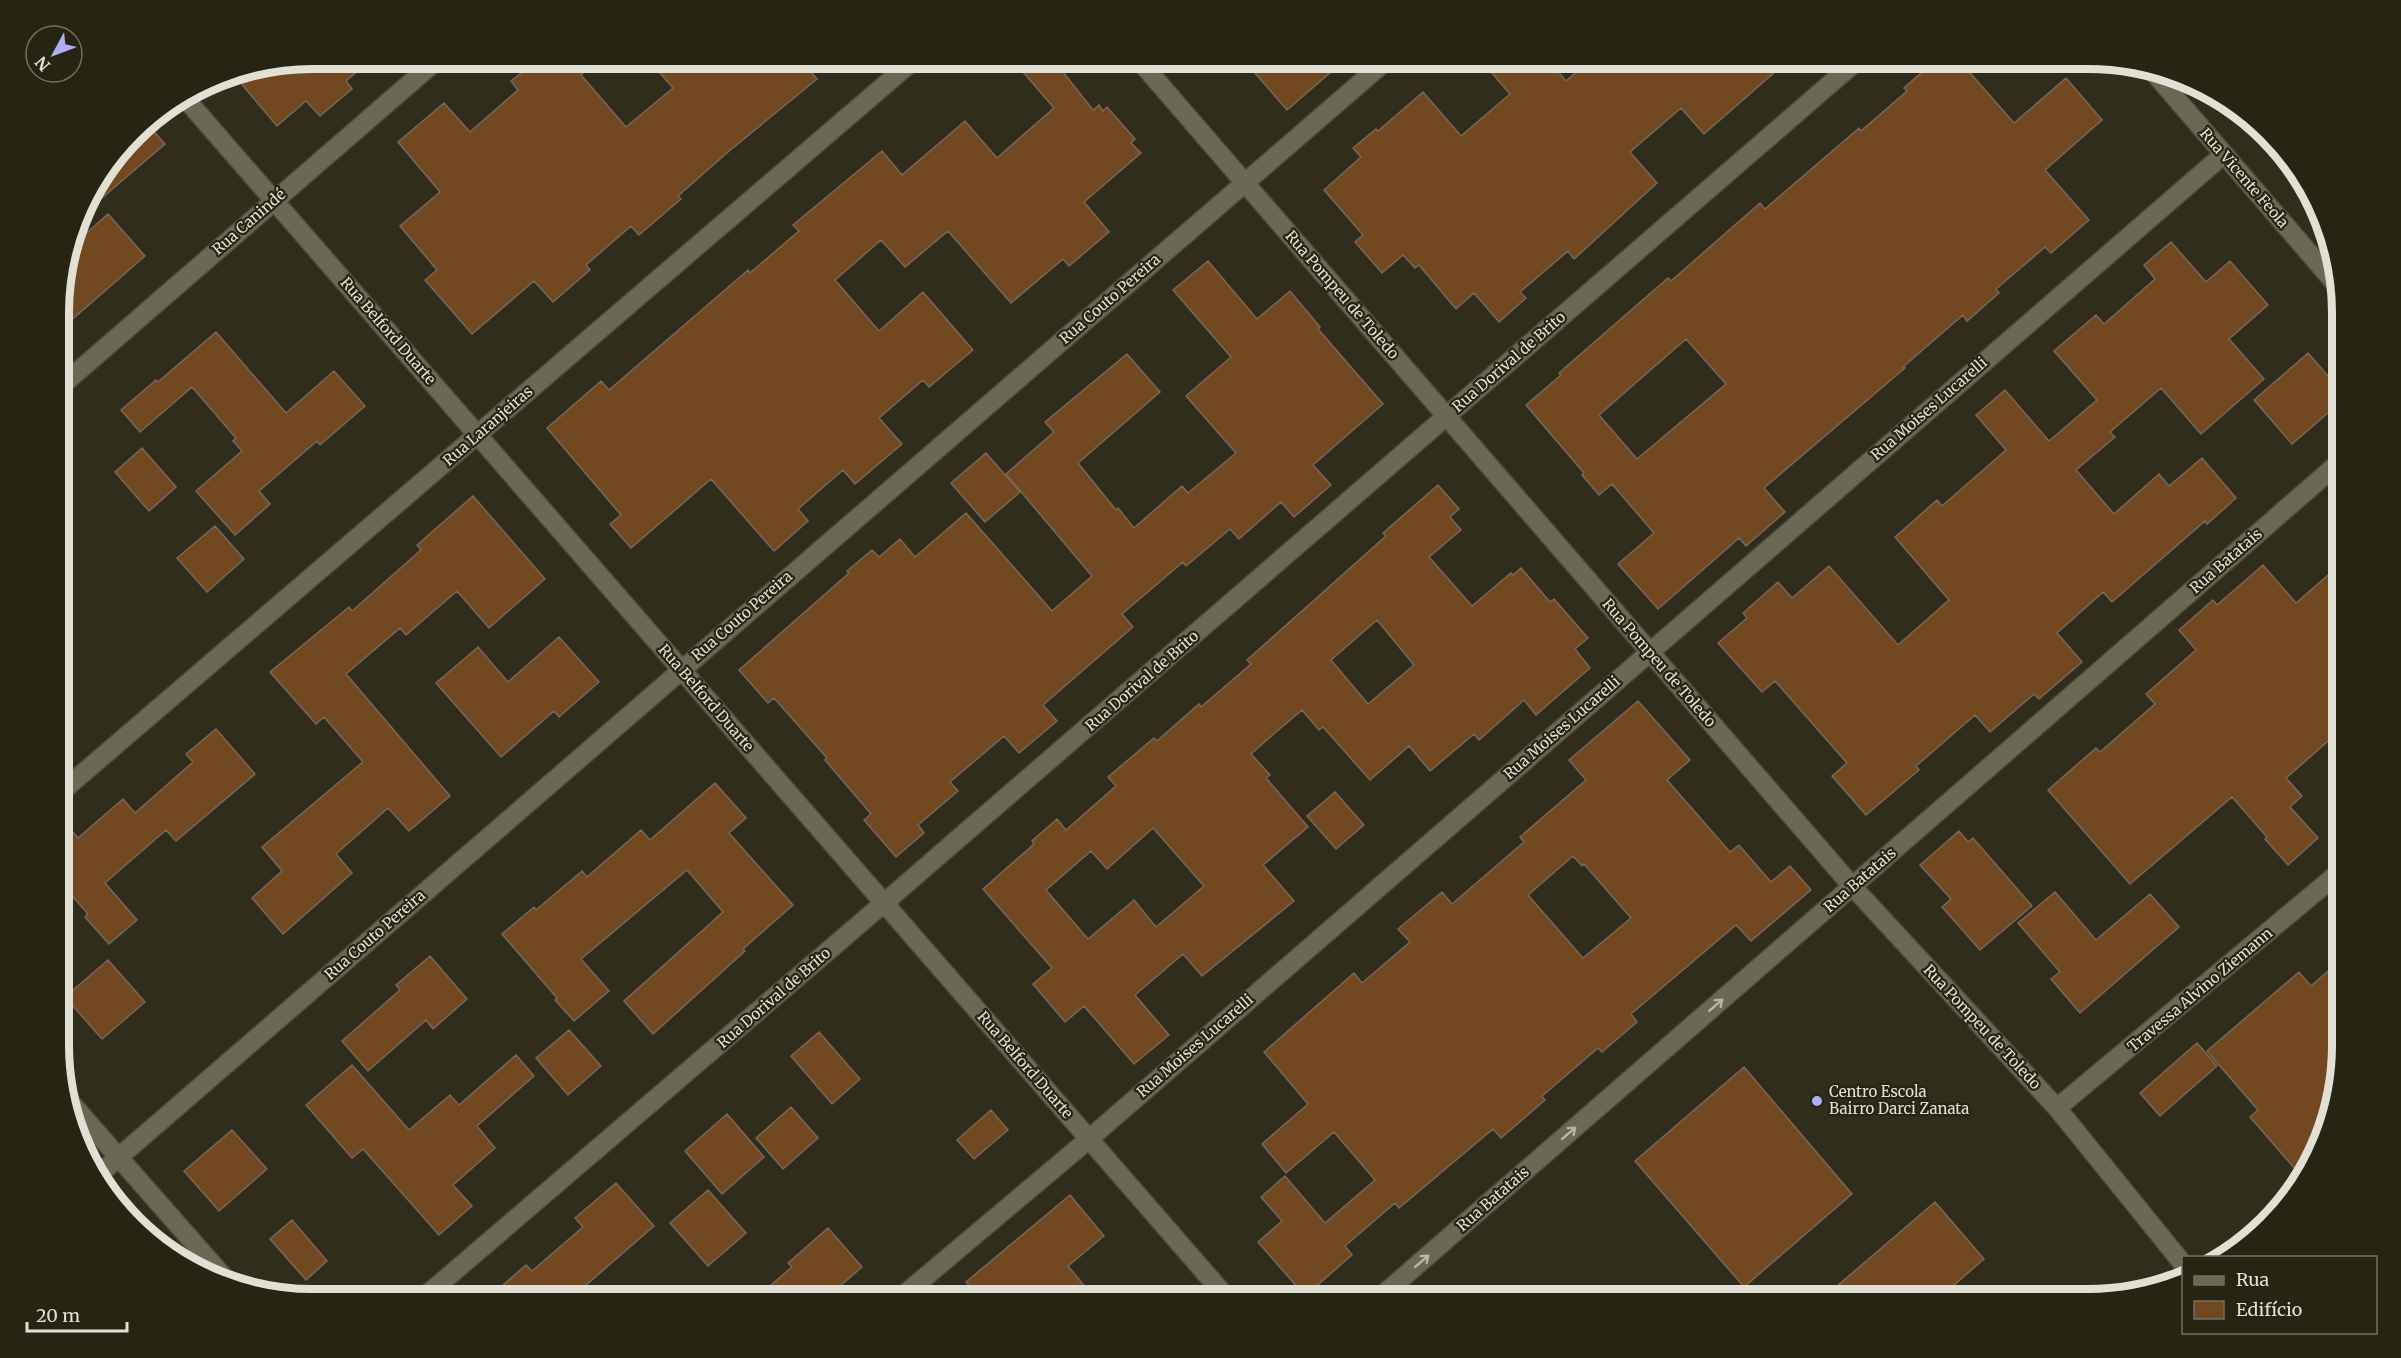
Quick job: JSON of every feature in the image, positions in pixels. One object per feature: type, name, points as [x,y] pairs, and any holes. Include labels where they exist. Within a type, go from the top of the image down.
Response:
[{"type":"street","name":"Rua Canindé","points":[[69,379],[425,69]]},
{"type":"street","name":"Rua Laranjeiras","points":[[69,785],[902,69]]},
{"type":"street","name":"Rua Pompeu de Toledo","points":[[1147,69],[1852,886],[2057,1108],[2182,1263]]},
{"type":"street","name":"Rua Couto Pereira","points":[[104,1170],[1375,69]]},
{"type":"street","name":"Rua Dorival de Brito","points":[[434,1289],[884,903],[1845,69]]},
{"type":"street","name":"Rua Vicente Feola","points":[[2160,80],[2329,276]]},
{"type":"street","name":"Rua Belford Duarte","points":[[189,103],[1219,1289]]},
{"type":"street","name":"Rua Moises Lucarelli","points":[[911,1289],[1089,1139],[2224,154]]},
{"type":"street","name":"Rua Batatais","points":[[1389,1289],[2332,469]]},
{"type":"street","name":"Travessa Alvino Ziemann","points":[[2057,1108],[2332,878]]},
{"type":"street","points":[[78,1112],[216,1268]]},
{"type":"building","points":[[360,69],[346,81],[352,89],[320,116],[306,101],[277,126],[239,81],[281,71]]},
{"type":"building","points":[[518,69],[587,69],[581,75],[626,127],[673,88],[657,69],[808,69],[817,79],[728,152],[678,196],[681,199],[639,235],[631,226],[586,265],[590,270],[553,302],[534,281],[472,334],[425,280],[437,270],[400,226],[440,192],[398,142],[444,103],[470,132],[518,90],[511,81],[521,73]]},
{"type":"building","points":[[1020,69],[1061,69],[1093,110],[1099,105],[1103,111],[1107,107],[1135,139],[1131,143],[1141,153],[1084,202],[1109,232],[1069,266],[1063,259],[1011,303],[948,231],[905,267],[881,240],[835,280],[879,331],[923,292],[973,350],[929,387],[923,380],[879,418],[902,444],[855,484],[843,470],[798,509],[808,521],[774,551],[711,479],[631,548],[610,524],[621,515],[547,428],[601,381],[609,390],[748,270],[750,273],[799,231],[793,225],[882,151],[902,175],[965,121],[997,158],[1054,108]]},
{"type":"building","points":[[1252,69],[1334,69],[1287,110]]},
{"type":"building","points":[[1488,69],[1556,69],[1566,81],[1580,69],[1778,69],[1704,134],[1681,108],[1630,152],[1657,183],[1574,259],[1568,251],[1520,292],[1526,298],[1499,322],[1474,293],[1456,309],[1419,265],[1415,268],[1403,255],[1382,273],[1355,242],[1363,235],[1324,190],[1361,157],[1353,148],[1376,129],[1378,131],[1423,92],[1461,136],[1510,94]]},
{"type":"building","points":[[1926,69],[1967,69],[2014,123],[2066,78],[2102,120],[2045,170],[2089,220],[2051,253],[2045,247],[1996,289],[1999,293],[1967,321],[1963,315],[1903,367],[1905,368],[1764,488],[1785,512],[1746,546],[1739,538],[1658,609],[1618,564],[1654,533],[1612,484],[1599,495],[1582,475],[1584,473],[1526,405],[1561,375],[1559,373],[1668,278],[1671,281],[1760,203],[1765,209],[1859,128],[1861,131],[1907,91],[1904,88]],"holes":[[[1686,339],[1726,384],[1637,459],[1599,415]]]},
{"type":"building","points":[[152,130],[165,144],[103,197],[100,194],[119,164]]},
{"type":"building","points":[[108,214],[145,256],[69,322],[71,281],[81,238]]},
{"type":"building","points":[[2171,242],[2206,282],[2230,261],[2268,305],[2229,339],[2264,379],[2201,434],[2161,388],[2110,432],[2115,437],[2076,470],[2114,514],[2159,474],[2169,486],[2202,458],[2236,498],[2207,524],[2205,521],[2112,602],[2103,592],[2057,633],[2082,662],[2039,699],[2034,694],[1990,732],[1975,715],[1916,766],[1919,770],[1866,815],[1832,776],[1847,763],[1775,681],[1762,692],[1718,643],[1747,618],[1743,613],[1778,582],[1792,598],[1829,566],[1898,645],[1949,600],[1895,537],[1937,500],[1942,506],[2006,450],[1976,415],[2005,390],[2049,441],[2097,400],[2054,351],[2096,315],[2104,324],[2155,279],[2144,265]]},
{"type":"building","points":[[1208,261],[1257,319],[1290,291],[1320,327],[1318,329],[1383,404],[1313,465],[1331,485],[1294,517],[1281,502],[1239,539],[1230,529],[1186,566],[1183,562],[1122,614],[1133,627],[1043,705],[1057,721],[1019,753],[1004,736],[950,782],[958,791],[918,825],[924,833],[896,857],[864,820],[871,814],[825,760],[827,758],[774,698],[768,703],[739,670],[872,550],[879,557],[900,539],[915,557],[966,513],[1052,611],[1092,576],[1006,474],[1054,432],[1045,422],[1127,354],[1160,392],[1078,463],[1116,510],[1118,508],[1134,528],[1182,486],[1188,493],[1236,453],[1186,396],[1231,357],[1173,290]]},
{"type":"building","points":[[216,332],[286,413],[334,371],[365,406],[320,445],[317,441],[259,491],[270,504],[235,535],[196,491],[242,451],[233,441],[236,438],[192,387],[140,432],[121,410],[156,380],[158,382]]},
{"type":"building","points":[[2308,353],[2332,381],[2332,410],[2292,444],[2254,400]]},
{"type":"building","points":[[142,448],[176,487],[149,511],[115,472]]},
{"type":"building","points":[[986,453],[1020,492],[985,522],[951,483]]},
{"type":"building","points":[[1438,485],[1459,509],[1450,517],[1461,530],[1429,557],[1472,606],[1511,573],[1513,575],[1521,568],[1550,602],[1554,599],[1588,638],[1575,649],[1590,668],[1536,715],[1524,700],[1479,740],[1474,734],[1430,771],[1409,746],[1370,780],[1323,727],[1319,730],[1302,710],[1276,732],[1251,754],[1270,775],[1266,778],[1308,827],[1263,865],[1294,901],[1202,976],[1183,954],[1135,995],[1169,1035],[1134,1064],[1084,1006],[1065,1022],[1033,984],[1052,968],[983,889],[1034,844],[1032,841],[1057,819],[1066,830],[1116,786],[1108,777],[1154,738],[1157,741],[1199,704],[1201,707],[1251,664],[1247,660],[1386,536],[1383,533]],"holes":[[[1377,620],[1414,665],[1368,704],[1331,660]],[[1153,828],[1204,886],[1156,927],[1134,900],[1088,939],[1046,890],[1091,851],[1107,869]]]},
{"type":"building","points":[[473,496],[545,579],[489,628],[457,591],[406,635],[400,628],[346,674],[450,796],[409,831],[388,808],[336,854],[352,873],[283,934],[252,898],[282,871],[262,847],[363,762],[324,717],[316,724],[270,672],[349,607],[352,611],[421,550],[417,545]]},
{"type":"building","points":[[215,526],[244,559],[207,592],[177,558]]},
{"type":"building","points":[[2263,565],[2296,603],[2332,572],[2332,738],[2286,778],[2302,796],[2290,807],[2318,838],[2288,865],[2232,797],[2130,884],[2048,790],[2096,748],[2100,752],[2155,704],[2146,694],[2196,650],[2179,630],[2213,600],[2217,605]]},
{"type":"building","points":[[559,637],[599,682],[559,717],[554,711],[501,757],[436,683],[478,647],[508,682]]},
{"type":"building","points":[[1638,701],[1690,760],[1667,780],[1730,852],[1739,845],[1771,882],[1790,866],[1811,890],[1751,941],[1736,925],[1631,1014],[1637,1022],[1602,1052],[1598,1048],[1542,1096],[1545,1100],[1501,1138],[1493,1129],[1399,1208],[1395,1203],[1345,1246],[1352,1255],[1313,1289],[1299,1289],[1258,1242],[1282,1221],[1261,1197],[1285,1176],[1325,1223],[1375,1180],[1334,1132],[1286,1173],[1262,1144],[1308,1104],[1264,1052],[1354,973],[1362,983],[1410,942],[1398,929],[1442,892],[1452,904],[1524,842],[1520,837],[1586,780],[1569,760]],"holes":[[[1573,856],[1582,866],[1584,864],[1631,918],[1583,958],[1528,895]]]},
{"type":"building","points":[[216,729],[255,774],[176,841],[166,830],[105,883],[137,920],[109,944],[85,917],[88,914],[69,892],[69,827],[78,838],[123,799],[135,813],[193,762],[186,754]]},
{"type":"building","points":[[715,783],[746,818],[729,833],[793,905],[653,1034],[624,1001],[723,912],[687,870],[581,959],[609,991],[574,1021],[502,934],[534,907],[536,910],[582,871],[587,877],[641,830],[650,840]]},
{"type":"building","points":[[1335,792],[1364,825],[1336,849],[1307,816]]},
{"type":"building","points":[[1959,831],[1968,842],[1973,838],[2032,906],[1980,950],[1942,907],[1951,899],[1920,865]]},
{"type":"building","points":[[2055,892],[2096,940],[2150,894],[2179,927],[2080,1013],[2051,979],[2060,972],[2018,923]]},
{"type":"building","points":[[430,956],[467,999],[433,1029],[426,1020],[368,1071],[342,1041],[400,990],[396,985]]},
{"type":"building","points":[[108,960],[145,1002],[102,1039],[69,1002],[69,994]]},
{"type":"building","points":[[2332,968],[2330,1077],[2319,1123],[2297,1171],[2250,1117],[2258,1110],[2207,1051],[2299,972],[2311,986]]},
{"type":"building","points":[[569,1030],[601,1066],[568,1095],[536,1058]]},
{"type":"building","points":[[819,1032],[860,1079],[832,1104],[791,1056]]},
{"type":"building","points":[[2197,1043],[2217,1066],[2160,1116],[2140,1093]]},
{"type":"building","points":[[516,1055],[534,1076],[477,1126],[495,1148],[453,1185],[472,1206],[439,1235],[363,1149],[352,1158],[306,1105],[352,1065],[409,1130],[450,1095],[459,1105]]},
{"type":"building","points":[[1744,1067],[1852,1194],[1744,1287],[1635,1161]]},
{"type":"building","points":[[791,1107],[818,1138],[783,1169],[756,1138]]},
{"type":"building","points":[[991,1110],[1008,1130],[974,1159],[957,1140]]},
{"type":"building","points":[[727,1114],[764,1157],[722,1194],[685,1151]]},
{"type":"building","points":[[232,1130],[267,1169],[219,1211],[184,1171]]},
{"type":"building","points":[[616,1183],[654,1226],[582,1289],[498,1289],[526,1265],[532,1271],[583,1227],[575,1218]]},
{"type":"building","points":[[708,1190],[746,1233],[708,1266],[670,1223]]},
{"type":"building","points":[[1070,1195],[1104,1236],[1068,1266],[1087,1289],[972,1289],[966,1282]]},
{"type":"building","points":[[1935,1202],[1984,1259],[1950,1289],[1834,1289]]},
{"type":"building","points":[[292,1220],[327,1261],[306,1280],[270,1239]]},
{"type":"building","points":[[828,1228],[862,1267],[837,1289],[767,1289],[792,1267],[788,1263]]},
{"type":"place","name":"Centro Escola Bairro Darci Zanata","points":[[1817,1101]]}]
